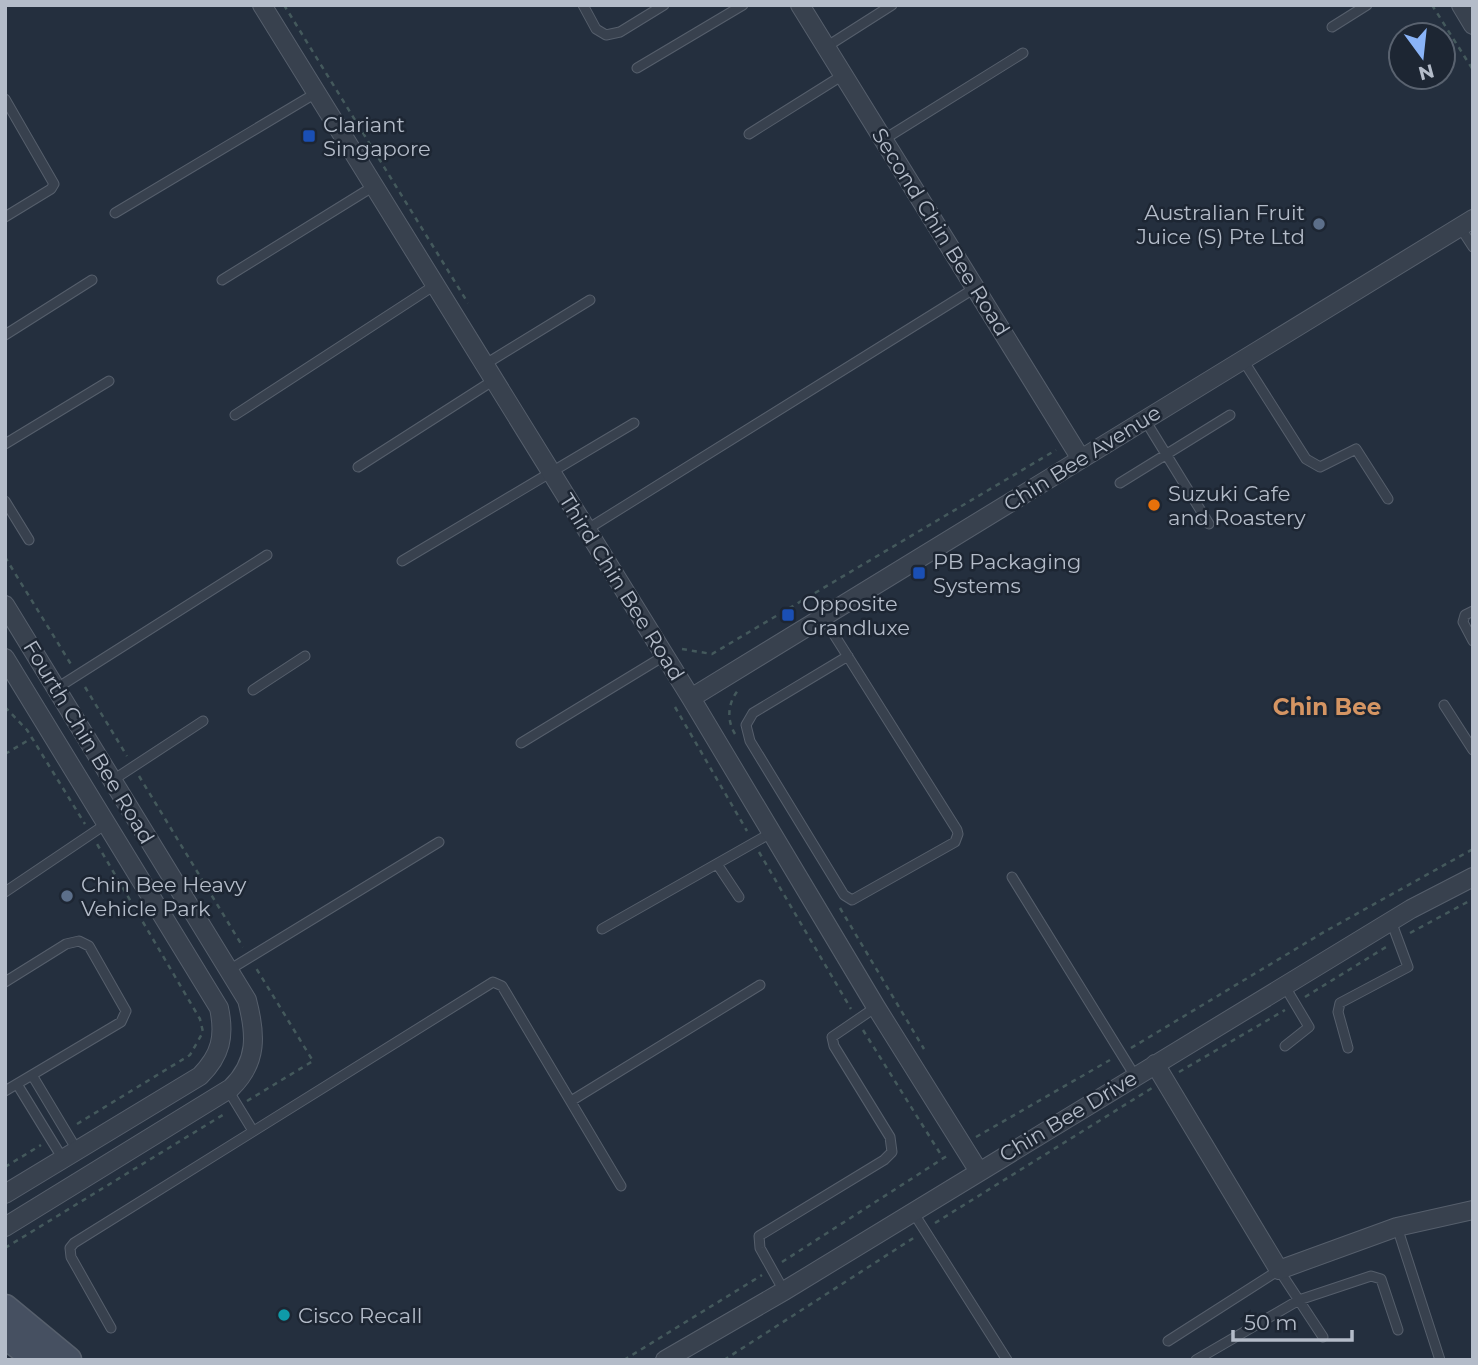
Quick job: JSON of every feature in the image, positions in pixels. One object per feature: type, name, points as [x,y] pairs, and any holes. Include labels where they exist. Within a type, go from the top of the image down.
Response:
[{"type":"main road","points":[[5,1308],[68,1360]]},
{"type":"main road","points":[[5,1335],[38,1360]]},
{"type":"street","name":"Third Chin Bee Road","points":[[262,5],[586,530],[669,654],[691,698],[771,832],[978,1170]]},
{"type":"street","name":"Second Chin Bee Road","points":[[800,5],[1082,459]]},
{"type":"street","points":[[1461,5],[1473,25]]},
{"type":"street","name":"Chin Bee Avenue","points":[[691,698],[1466,223]]},
{"type":"street","name":"Fourth Chin Bee Road","points":[[5,606],[247,1000],[254,1042],[244,1075],[228,1090],[5,1227]]},
{"type":"street","name":"Fourth Chin Bee Road","points":[[5,658],[219,1008],[224,1029],[220,1048],[201,1076],[5,1194]]},
{"type":"street","name":"Chin Bee Drive","points":[[665,1360],[784,1291],[978,1170],[1391,921],[1473,877]]},
{"type":"street","points":[[1155,1064],[1279,1270],[1397,1227],[1473,1210]]},
{"type":"lane","points":[[583,5],[596,29],[606,36],[620,32],[664,5]]},
{"type":"lane","points":[[637,68],[743,5]]},
{"type":"lane","points":[[826,47],[892,5]]},
{"type":"lane","points":[[1332,27],[1367,5]]},
{"type":"lane","points":[[883,139],[1023,53]]},
{"type":"lane","points":[[748,134],[843,75]]},
{"type":"lane","points":[[115,213],[316,93]]},
{"type":"lane","points":[[5,99],[54,184],[51,189],[5,217]]},
{"type":"lane","points":[[222,280],[374,186]]},
{"type":"lane","points":[[1466,223],[1473,247]]},
{"type":"lane","points":[[5,335],[92,280]]},
{"type":"lane","points":[[235,415],[435,285]]},
{"type":"lane","points":[[586,530],[975,288]]},
{"type":"lane","points":[[358,467],[590,300]]},
{"type":"lane","points":[[1243,360],[1306,459],[1320,467],[1356,449],[1388,499]]},
{"type":"lane","points":[[5,444],[109,381]]},
{"type":"lane","points":[[1120,483],[1230,415]]},
{"type":"lane","points":[[1145,420],[1209,524]]},
{"type":"lane","points":[[402,561],[634,423]]},
{"type":"lane","points":[[5,501],[29,540]]},
{"type":"lane","points":[[57,688],[267,555]]},
{"type":"lane","points":[[1473,611],[1465,615],[1464,622],[1473,641]]},
{"type":"lane","points":[[823,617],[848,656],[958,834],[955,842],[852,900],[844,895],[750,741],[746,725],[753,713],[848,656]]},
{"type":"lane","points":[[521,743],[669,654]]},
{"type":"lane","points":[[253,690],[305,656]]},
{"type":"lane","points":[[1444,705],[1473,750]]},
{"type":"lane","points":[[113,780],[203,721]]},
{"type":"lane","points":[[5,892],[106,824]]},
{"type":"lane","points":[[602,929],[771,832]]},
{"type":"lane","points":[[229,970],[439,842]]},
{"type":"lane","points":[[717,864],[739,897]]},
{"type":"lane","points":[[1012,877],[1135,1076]]},
{"type":"lane","points":[[1348,1048],[1338,1012],[1340,1003],[1408,967],[1391,921]]},
{"type":"lane","points":[[5,982],[66,944],[79,941],[89,946],[126,1011],[121,1022],[5,1091]]},
{"type":"lane","points":[[111,1328],[71,1257],[70,1248],[80,1238],[496,982],[502,986],[621,1186]]},
{"type":"lane","points":[[570,1101],[760,985]]},
{"type":"lane","points":[[1284,985],[1310,1027],[1285,1046]]},
{"type":"lane","points":[[784,1291],[760,1248],[759,1236],[884,1160],[892,1152],[890,1137],[833,1042],[835,1034],[876,1007]]},
{"type":"lane","points":[[32,1074],[70,1154]]},
{"type":"lane","points":[[17,1084],[70,1154]]},
{"type":"lane","points":[[228,1090],[253,1131]]},
{"type":"lane","points":[[913,1212],[1007,1360]]},
{"type":"lane","points":[[1397,1227],[1440,1360]]},
{"type":"lane","points":[[1168,1341],[1279,1270],[1323,1337]]},
{"type":"lane","points":[[1196,1360],[1299,1300],[1378,1276],[1398,1330]]},
{"type":"path","points":[[1432,5],[1473,69]]},
{"type":"path","points":[[669,654],[685,648],[712,654],[1070,441]]},
{"type":"path","points":[[5,754],[32,738]]},
{"type":"path","points":[[754,842],[857,1019],[943,1158]]},
{"type":"path","points":[[624,1360],[962,1146],[1122,1054],[1324,932],[1473,849]]},
{"type":"path","points":[[724,1360],[859,1274]]},
{"type":"place","name":"Clariant Singapore","points":[[309,136]]},
{"type":"place","name":"Australian Fruit Juice (S) Pte Ltd","points":[[1319,224]]},
{"type":"place","name":"Suzuki Cafe and Roastery","points":[[1154,505]]},
{"type":"place","name":"PB Packaging Systems","points":[[919,573]]},
{"type":"place","name":"Opposite Grandluxe","points":[[788,615]]},
{"type":"place","name":"Chin Bee Heavy Vehicle Park","points":[[67,896]]},
{"type":"place","name":"Cisco Recall","points":[[284,1315]]},
{"type":"district","name":"Chin Bee","points":[[1327,707]]}]
